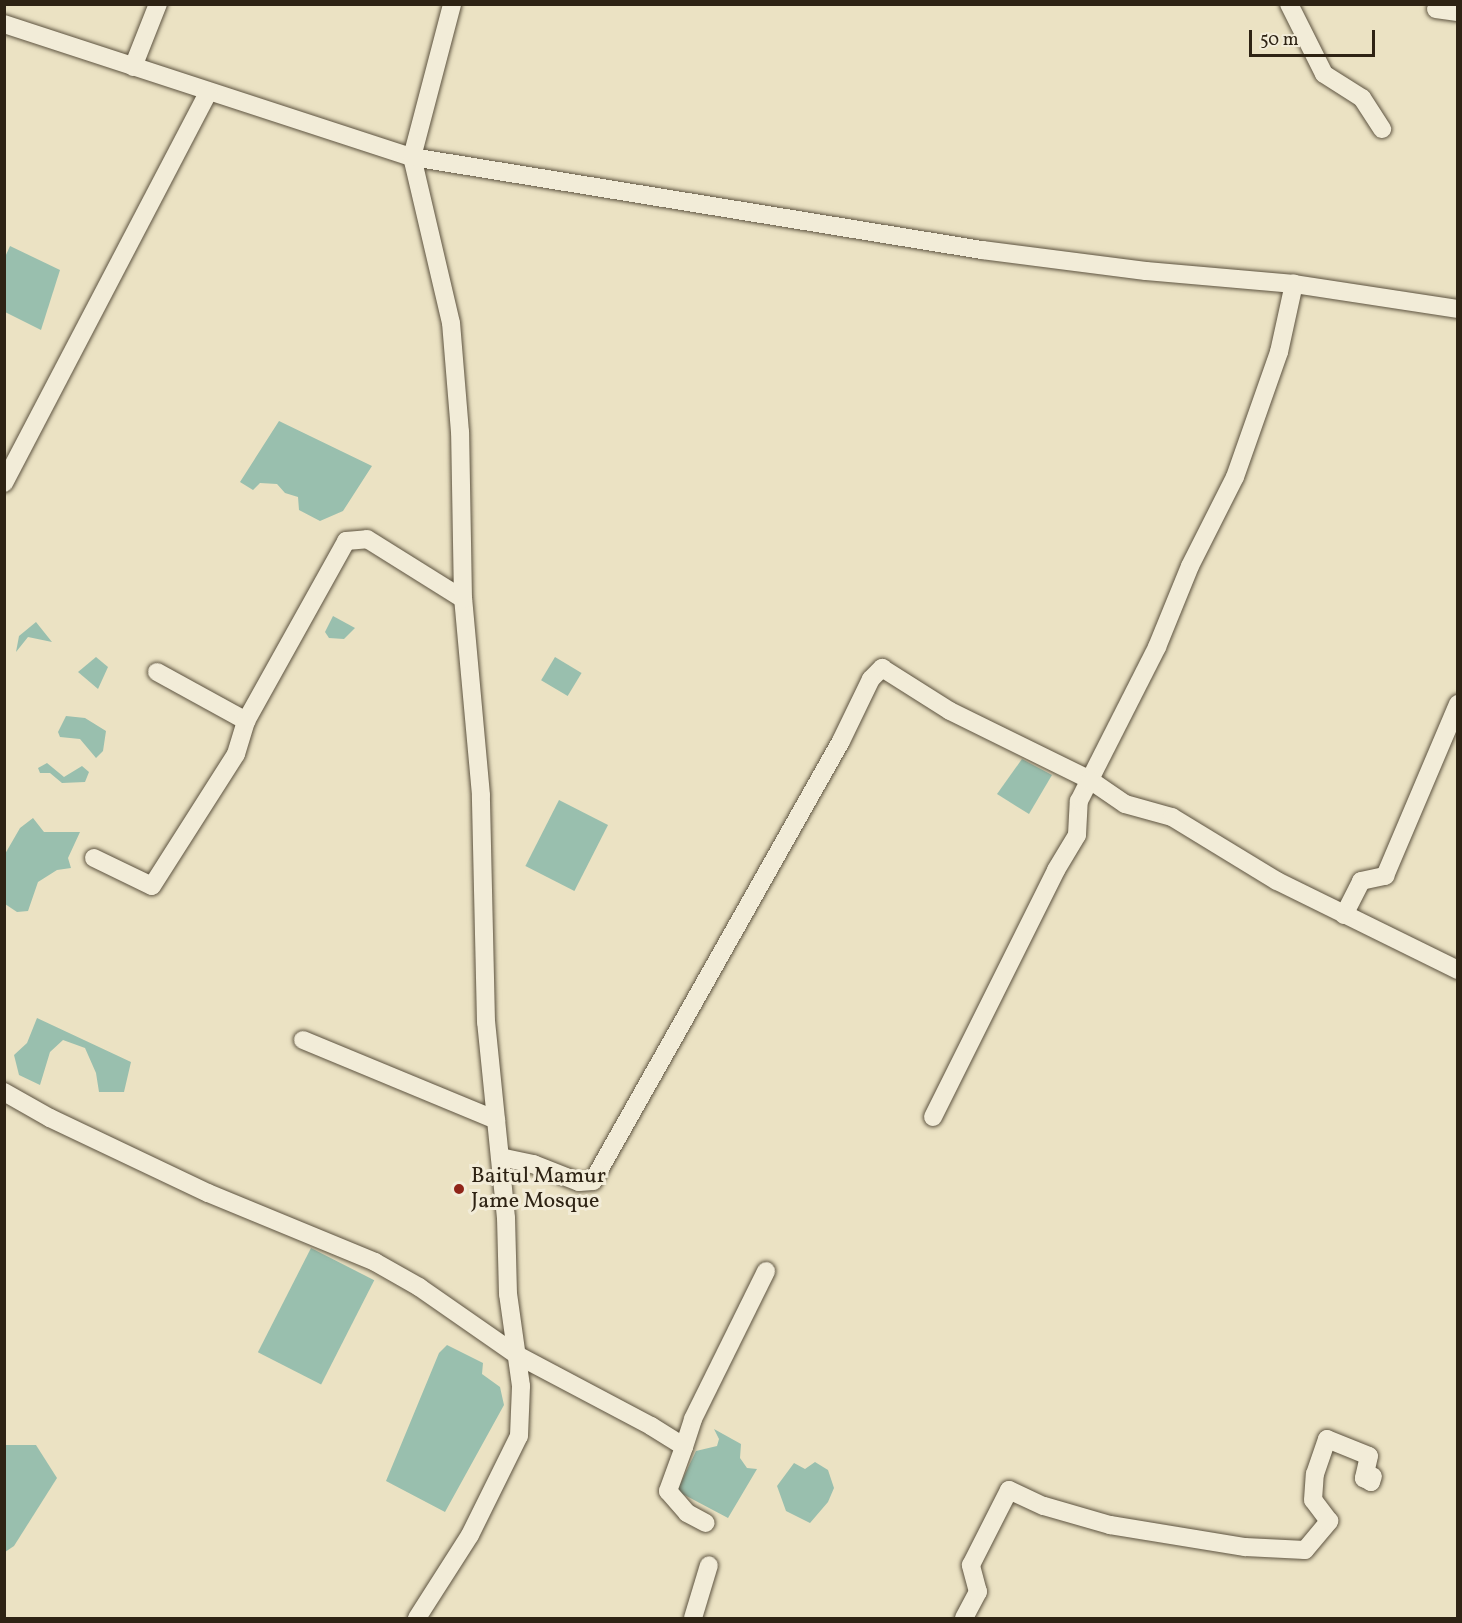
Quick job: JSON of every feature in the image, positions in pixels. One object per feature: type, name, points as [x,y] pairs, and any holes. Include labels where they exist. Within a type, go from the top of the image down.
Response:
[{"type":"street","points":[[133,67],[158,4]]},
{"type":"street","points":[[417,1618],[470,1535],[519,1436],[521,1386],[508,1294],[500,1157],[486,1011],[481,795],[463,598],[460,432],[451,322],[412,157],[452,4]]},
{"type":"street","points":[[1289,4],[1324,74],[1362,98],[1383,129]]},
{"type":"street","points":[[1436,9],[1458,12]]},
{"type":"street","points":[[4,24],[208,93],[412,157],[981,250],[1146,271],[1294,284],[1458,309]]},
{"type":"street","points":[[4,483],[208,93]]},
{"type":"street","points":[[933,1117],[1056,870],[1077,835],[1079,801],[1235,477],[1279,352],[1294,284]]},
{"type":"street","points":[[94,858],[152,886],[236,754],[246,721],[346,541],[367,540],[463,598]]},
{"type":"street","points":[[500,1157],[533,1164],[579,1182],[593,1181],[841,741],[871,679],[882,668],[950,711],[1090,780],[1125,804],[1172,817],[1277,882],[1458,970]]},
{"type":"street","points":[[157,672],[246,721]]},
{"type":"street","points":[[1344,915],[1361,881],[1385,876],[1458,704]]},
{"type":"street","points":[[303,1040],[496,1120]]},
{"type":"street","points":[[4,1092],[50,1118],[208,1193],[375,1262],[419,1287],[517,1355],[684,1447]]},
{"type":"street","points":[[706,1523],[687,1513],[668,1491],[693,1419],[766,1271]]},
{"type":"street","points":[[964,1618],[978,1592],[971,1565],[1009,1490],[1044,1506],[1110,1525],[1197,1541],[1305,1550],[1329,1521],[1313,1500],[1315,1474],[1327,1438],[1369,1456],[1364,1478],[1371,1482],[1373,1476]]},
{"type":"street","points":[[693,1618],[709,1565]]},
{"type":"shaded area","points":[[10,246],[60,270],[41,330],[5,312],[5,257]]},
{"type":"shaded area","points":[[279,421],[372,466],[343,511],[320,521],[299,510],[298,497],[285,493],[277,484],[260,483],[253,490],[240,482]]},
{"type":"shaded area","points":[[333,616],[355,628],[344,639],[329,638],[325,632]]},
{"type":"shaded area","points":[[36,622],[52,642],[28,637],[16,652],[19,636]]},
{"type":"shaded area","points":[[96,657],[108,667],[98,689],[78,672]]},
{"type":"shaded area","points":[[555,657],[582,673],[568,696],[541,680]]},
{"type":"shaded area","points":[[66,716],[85,718],[106,731],[103,751],[96,758],[80,739],[60,737],[58,732]]},
{"type":"shaded area","points":[[1022,759],[1052,775],[1029,814],[997,794]]},
{"type":"shaded area","points":[[47,763],[64,777],[82,766],[89,772],[85,782],[62,783],[50,773],[40,773],[38,768]]},
{"type":"shaded area","points":[[559,800],[608,825],[574,891],[525,866]]},
{"type":"shaded area","points":[[33,818],[44,832],[80,832],[68,858],[71,868],[57,870],[38,882],[28,911],[17,912],[5,904],[5,854],[20,828]]},
{"type":"shaded area","points":[[37,1018],[131,1062],[124,1092],[99,1092],[96,1073],[85,1048],[63,1040],[50,1052],[40,1085],[19,1075],[14,1055],[27,1043]]},
{"type":"shaded area","points":[[311,1248],[374,1280],[321,1384],[258,1352]]},
{"type":"shaded area","points":[[447,1345],[483,1363],[482,1374],[500,1387],[504,1405],[445,1512],[386,1481],[439,1353]]},
{"type":"shaded area","points":[[714,1429],[741,1444],[740,1458],[747,1468],[757,1469],[728,1518],[677,1491],[696,1451],[717,1446],[719,1439]]},
{"type":"shaded area","points":[[5,1445],[36,1445],[57,1478],[14,1546],[5,1552]]},
{"type":"shaded area","points":[[815,1462],[828,1470],[834,1488],[828,1502],[810,1523],[786,1511],[777,1486],[794,1463],[805,1469]]},
{"type":"place","name":"Baitul Mamur Jame Mosque","points":[[459,1189]]}]
